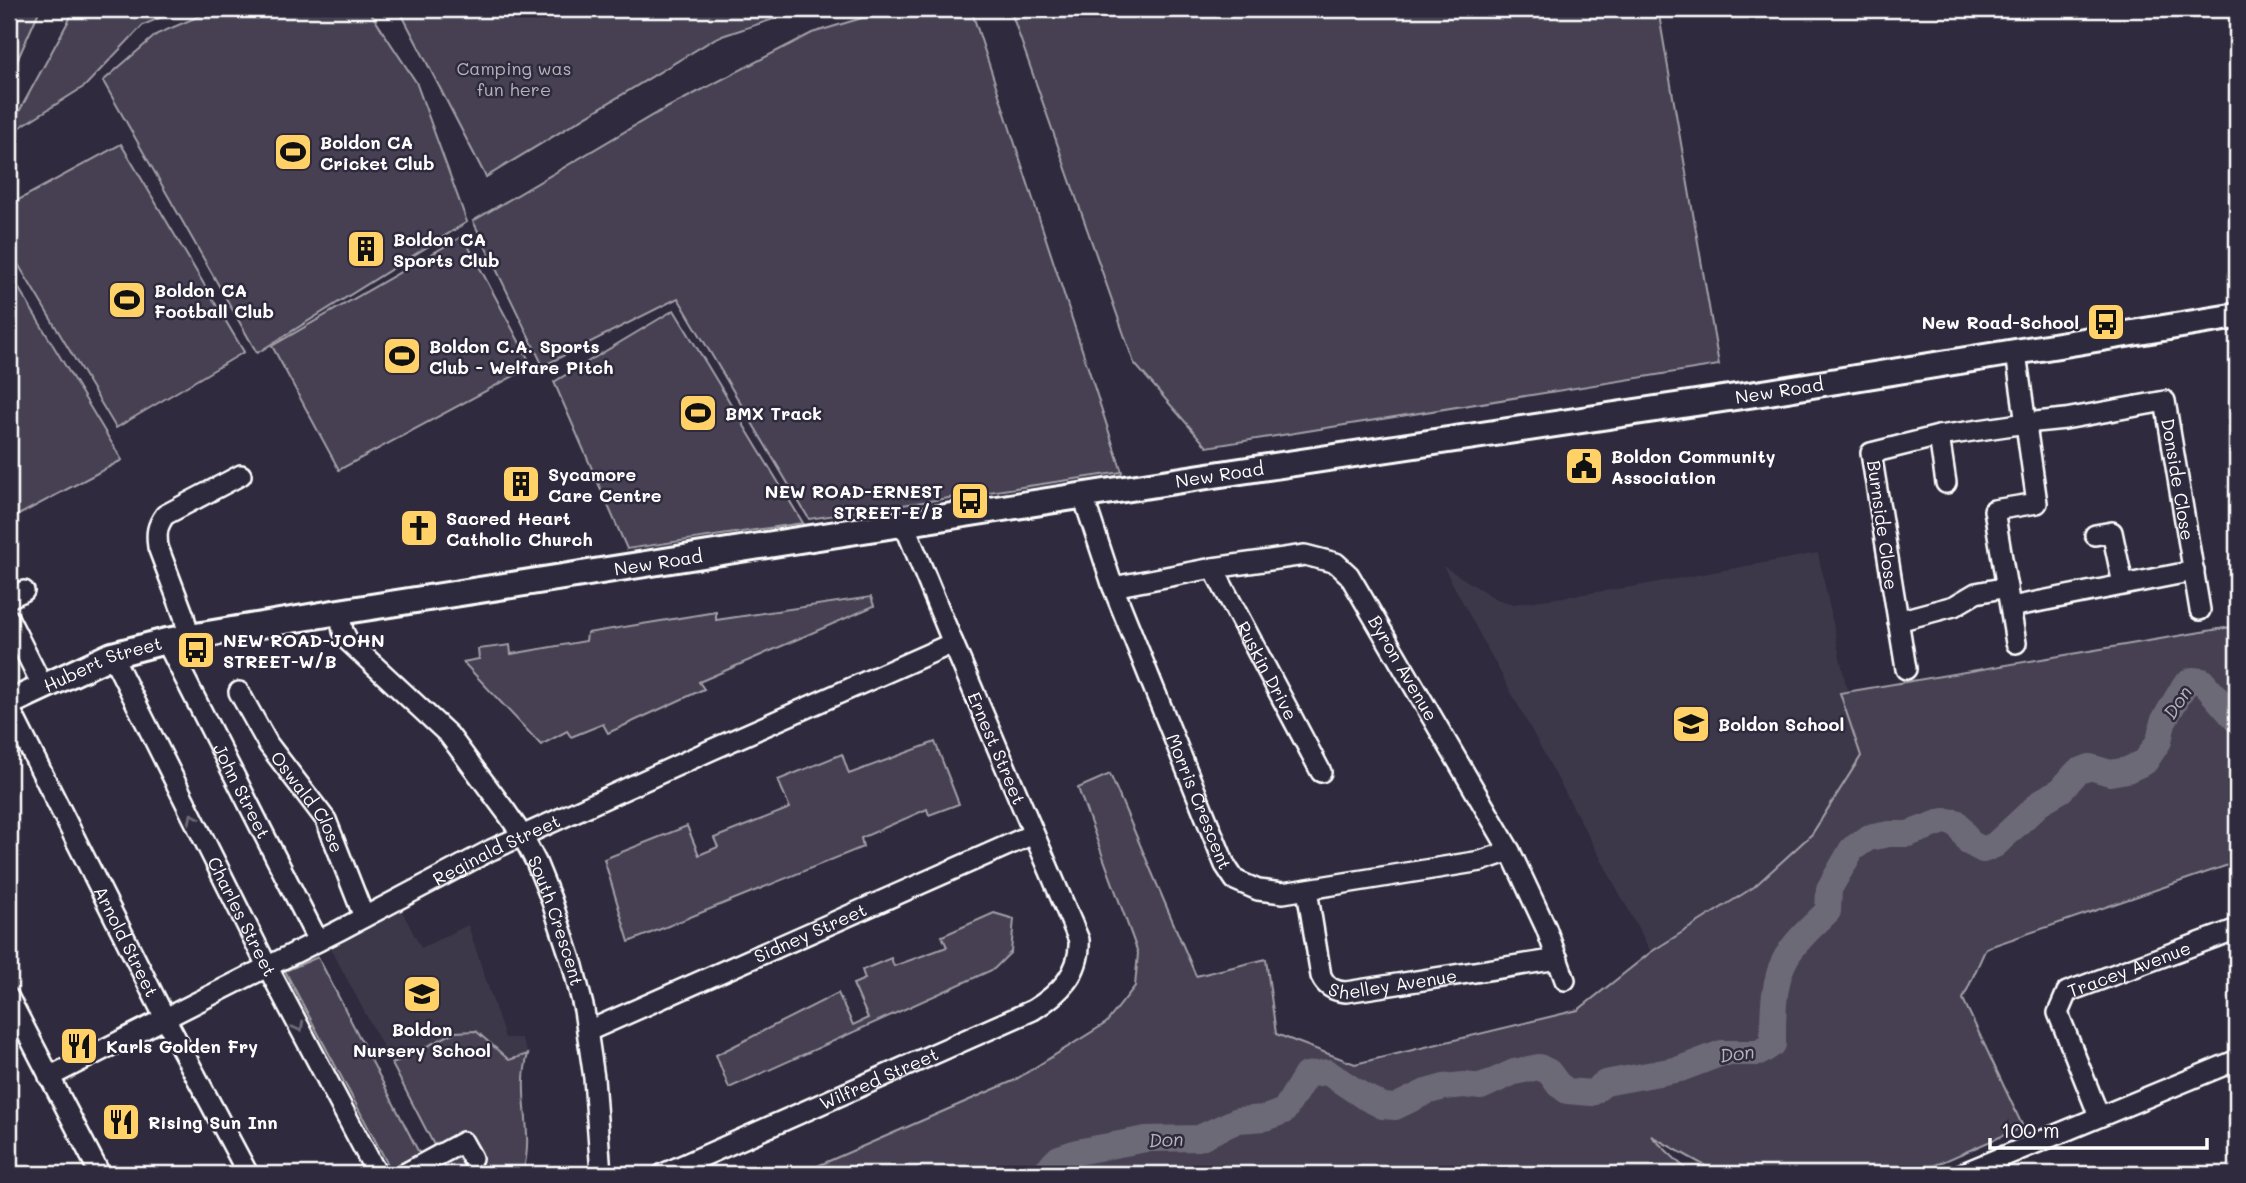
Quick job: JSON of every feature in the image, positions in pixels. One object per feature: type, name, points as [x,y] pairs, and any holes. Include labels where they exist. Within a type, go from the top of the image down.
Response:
[{"type":"main road","name":"New Road","points":[[185,638],[2237,317]]},
{"type":"main road","name":"Hubert Street","points":[[9,705],[112,655],[185,638]]},
{"type":"street","points":[[2016,643],[1994,510],[2037,503],[2017,353]]},
{"type":"street","name":"Donside Close","points":[[2026,422],[2065,419],[2165,401],[2200,610]]},
{"type":"street","name":"Burnside Close","points":[[1906,669],[1871,453],[1939,436],[2026,422]]},
{"type":"street","points":[[1939,436],[1946,483]]},
{"type":"street","name":"John Street","points":[[241,475],[165,515],[158,524],[156,535],[184,616],[185,638],[318,941]]},
{"type":"street","name":"Morris Crescent","points":[[1083,496],[1113,587],[1225,865],[1235,880],[1258,890],[1283,893],[1480,861],[1510,851]]},
{"type":"street","name":"Ernest Street","points":[[904,524],[1079,940],[1078,960],[1073,973]]},
{"type":"street","points":[[2095,535],[2112,532],[2123,584]]},
{"type":"street","name":"Byron Avenue","points":[[1113,587],[1213,568],[1305,555],[1336,563],[1349,575],[1510,851],[1531,893],[1565,980]]},
{"type":"street","name":"Ruskin Drive","points":[[1213,568],[1324,771]]},
{"type":"street","points":[[2011,607],[2194,571]]},
{"type":"street","points":[[1898,621],[1954,606],[1976,593],[2007,587]]},
{"type":"street","name":"South Crescent","points":[[339,612],[348,641],[449,735],[522,835],[551,899],[573,966],[588,1031],[601,1174]]},
{"type":"street","points":[[9,619],[43,687]]},
{"type":"street","name":"Reginald Street","points":[[49,1077],[522,835],[953,643]]},
{"type":"street","name":"Charles Street","points":[[112,655],[267,966],[377,1174]]},
{"type":"street","name":"Oswald Close","points":[[239,692],[268,744],[326,820],[364,917]]},
{"type":"street","name":"Arnold Street","points":[[9,705],[165,1018],[248,1174]]},
{"type":"street","name":"Sidney Street","points":[[588,1031],[1033,834]]},
{"type":"street","name":"Shelley Avenue","points":[[1307,890],[1321,976],[1324,982],[1337,991],[1346,992],[1558,959]]},
{"type":"street","name":"Tracey Avenue","points":[[2099,1116],[2058,1013],[2067,992],[2237,929]]},
{"type":"street","name":"Wilfred Street","points":[[670,1173],[1033,1010],[1050,1000],[1073,973]]},
{"type":"street","points":[[9,998],[100,1174]]},
{"type":"street","points":[[1961,1174],[2237,1060]]},
{"type":"street","points":[[404,1174],[464,1143]]},
{"type":"shaded area","name":"Boldon School","points":[[1818,553],[1861,756],[1812,834],[1754,887],[1651,952],[1443,566],[1496,599],[1514,604],[1631,587]]},
{"type":"shaded area","name":"Boldon Nursery School","points":[[402,911],[421,948],[468,925],[505,1038],[521,1038],[528,1054],[523,1071],[523,1087],[425,1126],[331,949]]},
{"type":"green space","points":[[9,9],[40,9],[9,79]]},
{"type":"green space","points":[[75,9],[180,9],[143,25],[85,86],[9,134],[9,130]]},
{"type":"green space","name":"Boldon CA Cricket Club","points":[[216,9],[368,9],[416,82],[467,222],[257,353],[103,81],[157,34]]},
{"type":"green space","name":"Camping was fun here","points":[[399,9],[804,9],[716,38],[486,177]]},
{"type":"green space","points":[[892,9],[971,9],[1122,472],[809,519],[678,298],[543,366],[473,221],[653,115],[812,33]]},
{"type":"green space","points":[[1010,9],[1658,9],[1719,365],[1207,447],[1134,363]]},
{"type":"green space","name":"Boldon CA Football Club","points":[[121,144],[244,352],[116,428],[9,249],[9,205]]},
{"type":"green space","name":"Boldon C.A. Sports Club - Welfare Pitch","points":[[463,236],[532,366],[339,470],[272,346]]},
{"type":"green space","points":[[9,272],[122,460],[9,520]]},
{"type":"green space","points":[[674,310],[803,523],[627,549],[554,382]]},
{"type":"green space","points":[[871,597],[874,606],[699,682],[704,689],[608,733],[603,724],[571,737],[567,731],[541,745],[463,662],[479,659],[478,649],[510,645],[511,654],[586,641],[587,633],[716,612],[716,620]]},
{"type":"green space","points":[[2237,626],[2237,862],[1986,948],[1963,999],[2023,1127],[1933,1166],[1924,1174],[1720,1174],[1651,1136],[1691,1174],[799,1174],[1013,1081],[1106,1023],[1135,986],[1138,953],[1078,788],[1110,774],[1196,976],[1266,959],[1276,1034],[1355,1064],[1578,1010],[1651,952],[1754,887],[1812,834],[1861,756],[1840,693]]},
{"type":"green space","points":[[935,742],[959,804],[929,815],[927,809],[861,838],[863,847],[629,942],[604,859],[687,826],[699,855],[718,847],[714,838],[790,808],[778,780],[842,754],[849,774]]},
{"type":"green space","points":[[994,913],[1014,919],[1011,952],[994,969],[729,1088],[716,1055],[838,993],[853,1025],[868,1018],[853,984],[865,979],[862,970],[891,958],[894,966],[947,947],[942,936]]},
{"type":"green space","points":[[318,957],[430,1174],[393,1174],[285,971]]},
{"type":"green space","points":[[476,1031],[509,1060],[528,1054],[524,1084],[527,1142],[523,1172],[449,1174],[392,1064],[455,1032]]},
{"type":"waterway","name":"Don","points":[[1043,1174],[1059,1158],[1077,1152],[1146,1139],[1199,1138],[1238,1120],[1265,1118],[1284,1111],[1306,1075],[1327,1072],[1363,1096],[1383,1106],[1395,1107],[1426,1092],[1464,1085],[1481,1087],[1514,1072],[1539,1067],[1549,1072],[1567,1091],[1592,1093],[1605,1083],[1680,1069],[1722,1053],[1759,1053],[1773,1044],[1774,999],[1782,966],[1806,932],[1828,911],[1829,889],[1852,849],[1868,838],[1908,834],[1944,821],[1956,822],[1970,843],[1983,850],[1995,845],[2042,801],[2061,790],[2077,772],[2090,767],[2110,773],[2127,770],[2145,762],[2159,741],[2163,722],[2184,686],[2192,680],[2202,681],[2237,721]]},
{"type":"place","name":"Boldon CA Cricket Club","points":[[293,152]]},
{"type":"place","name":"Boldon CA Sports Club","points":[[366,249]]},
{"type":"place","name":"Boldon CA Football Club","points":[[127,300]]},
{"type":"place","name":"New Road-School","points":[[2106,322]]},
{"type":"place","name":"Boldon C.A. Sports Club - Welfare Pitch","points":[[402,356]]},
{"type":"place","name":"BMX Track","points":[[698,413]]},
{"type":"place","name":"Boldon Community Association","points":[[1584,466]]},
{"type":"place","name":"Sycamore Care Centre","points":[[521,484]]},
{"type":"place","name":"NEW ROAD-ERNEST STREET-E/B","points":[[970,501]]},
{"type":"place","name":"Sacred Heart Catholic Church","points":[[419,528]]},
{"type":"place","name":"NEW ROAD-JOHN STREET-W/B","points":[[196,650]]},
{"type":"place","name":"Boldon School","points":[[1691,724]]},
{"type":"place","name":"Boldon Nursery School","points":[[422,994]]},
{"type":"place","name":"Karls Golden Fry","points":[[79,1046]]},
{"type":"place","name":"Rising Sun Inn","points":[[121,1122]]}]
